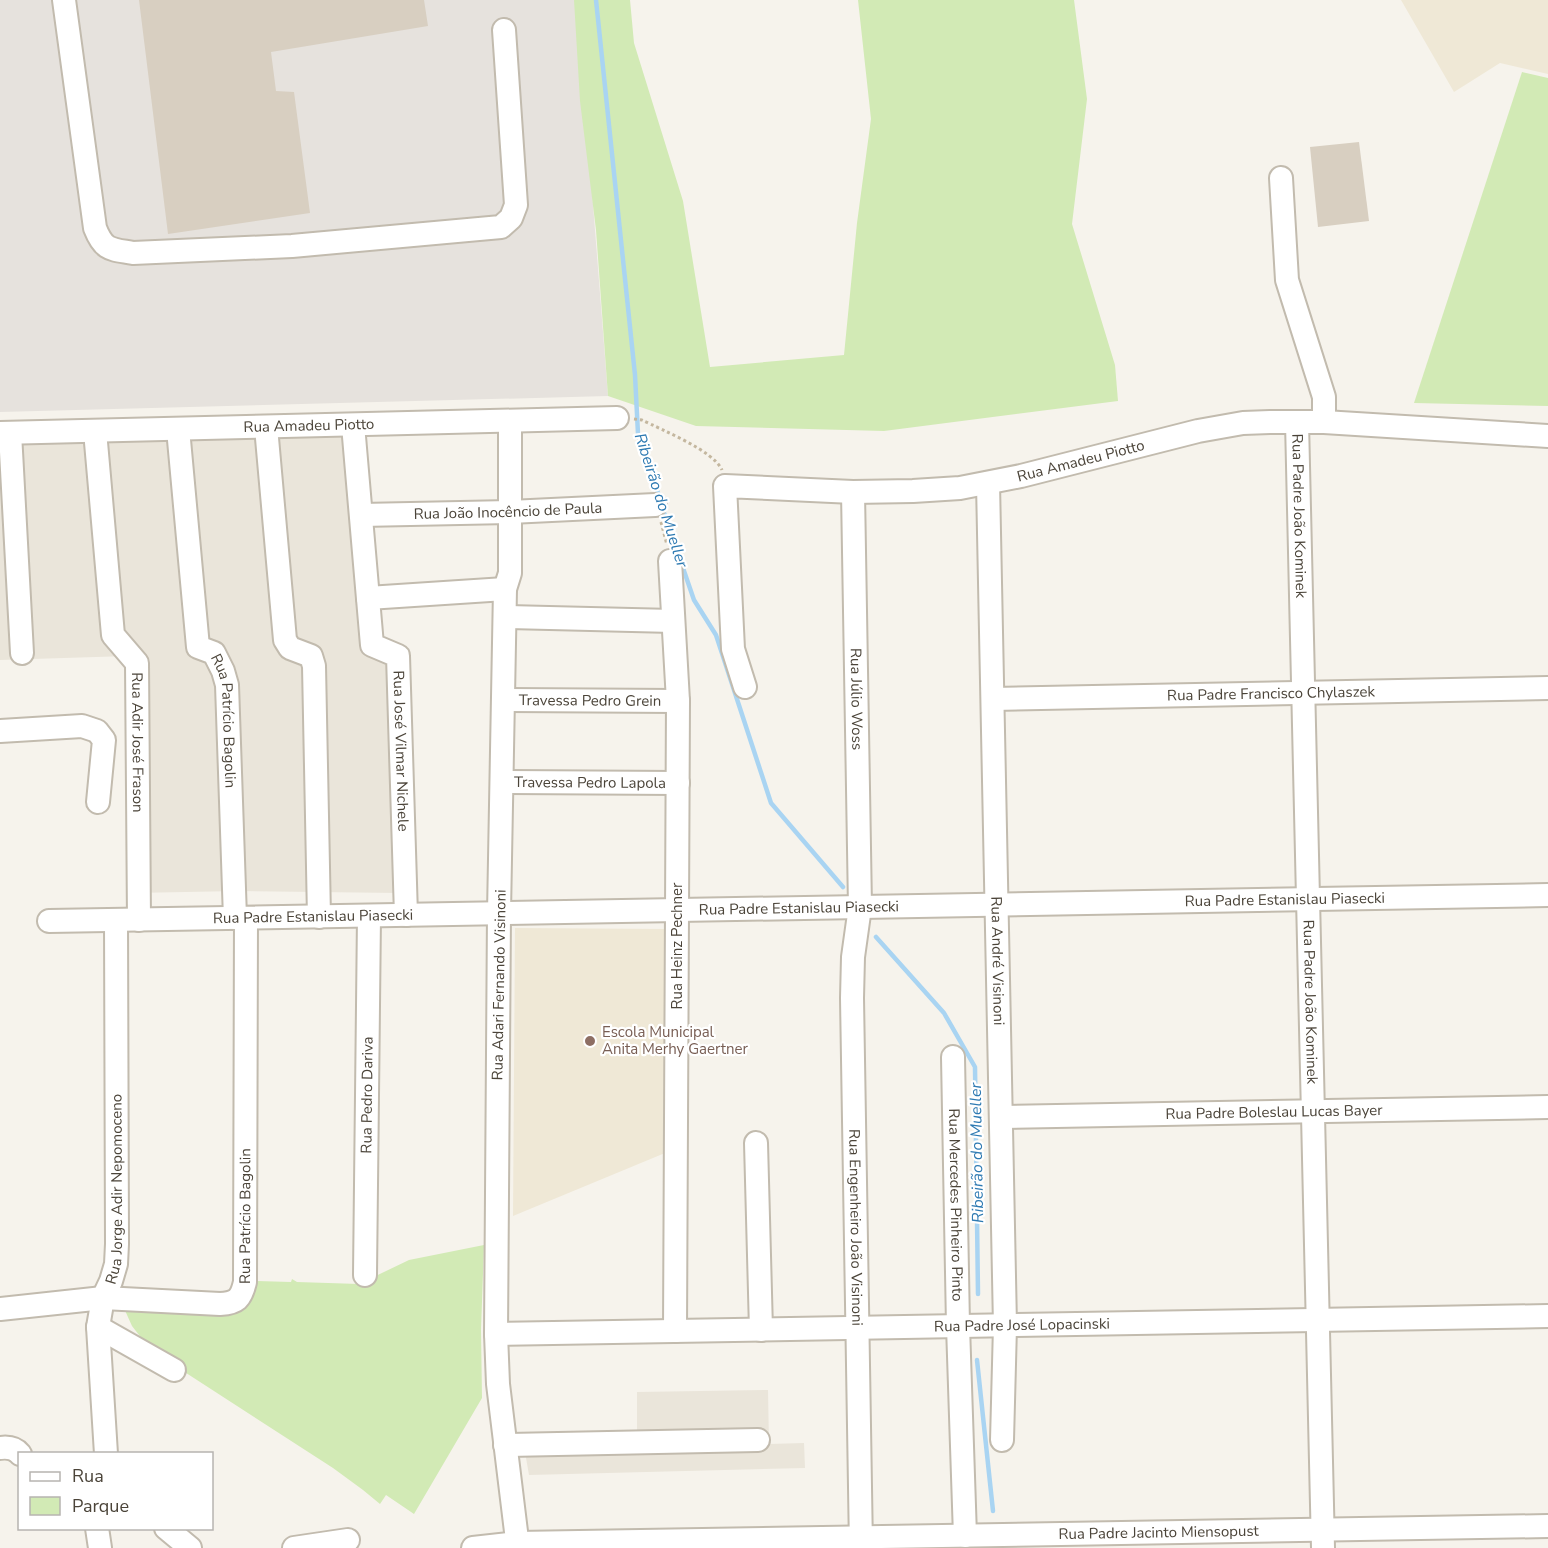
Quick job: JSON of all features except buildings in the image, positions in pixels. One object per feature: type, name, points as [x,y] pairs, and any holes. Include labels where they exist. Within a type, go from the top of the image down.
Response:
[{"type":"street","points":[[64,0],[95,228],[99,240],[108,249],[133,253],[292,246],[501,227],[511,218],[516,205],[504,30]]},
{"type":"street","points":[[1281,178],[1287,280],[1324,397],[1324,422]]},
{"type":"street","name":"Rua Amadeu Piotto","points":[[5,433],[617,418]]},
{"type":"street","name":"Rua Adari Fernando Visinoni","points":[[510,421],[510,573],[505,589],[503,700],[496,1334],[498,1384],[518,1545]]},
{"type":"street","name":"Rua Padre João Kominek","points":[[1297,422],[1323,1539]]},
{"type":"street","name":"Rua Amadeu Piotto","points":[[725,486],[853,492],[937,490],[988,483],[1210,428],[1243,423],[1324,422],[1548,436]]},
{"type":"street","name":"Rua José Vilmar Nichele","points":[[353,425],[372,645],[398,656],[406,915]]},
{"type":"street","points":[[266,427],[285,640],[290,648],[311,656],[314,666],[319,917]]},
{"type":"street","name":"Rua Patrício Bagolin","points":[[104,1298],[220,1304],[235,1301],[240,1297],[245,1282],[241,918],[228,698],[223,672],[214,653],[198,647],[178,429]]},
{"type":"street","name":"Rua Adir José Frason","points":[[95,431],[113,635],[137,663],[139,920]]},
{"type":"street","points":[[5,433],[22,653]]},
{"type":"street","name":"Rua André Visinoni","points":[[988,483],[1005,1326],[1002,1440]]},
{"type":"street","points":[[725,486],[733,649],[745,687]]},
{"type":"street","name":"Rua Júlio Woss","points":[[853,492],[860,907]]},
{"type":"street","name":"Rua João Inocêncio de Paula","points":[[361,515],[510,512],[655,505]]},
{"type":"street","name":"Rua Heinz Pechner","points":[[670,561],[678,701],[675,1331]]},
{"type":"street","points":[[368,598],[505,589]]},
{"type":"street","points":[[505,617],[673,621]]},
{"type":"street","name":"Rua Padre Francisco Chylaszek","points":[[993,699],[1548,688]]},
{"type":"street","name":"Travessa Pedro Grein","points":[[503,700],[678,701]]},
{"type":"street","points":[[0,731],[82,726],[97,731],[104,740],[98,802]]},
{"type":"street","name":"Travessa Pedro Lapola","points":[[502,782],[678,783]]},
{"type":"street","name":"Rua Padre Estanislau Piasecki","points":[[49,921],[1548,895]]},
{"type":"street","name":"Rua Engenheiro João Visinoni","points":[[860,907],[853,957],[852,998],[861,1543]]},
{"type":"street","name":"Rua Pedro Dariva","points":[[365,1275],[369,916]]},
{"type":"street","name":"Rua Jorge Adir Nepomoceno","points":[[106,1452],[98,1327],[104,1298],[116,1264],[117,1244],[116,920]]},
{"type":"street","name":"Rua Mercedes Pinheiro Pinto","points":[[953,1057],[965,1536]]},
{"type":"street","name":"Rua Padre Boleslau Lucas Bayer","points":[[1001,1117],[1548,1107]]},
{"type":"street","points":[[756,1143],[761,1329]]},
{"type":"street","points":[[0,1309],[104,1298]]},
{"type":"street","name":"Rua Padre José Lopacinski","points":[[496,1334],[1548,1316]]},
{"type":"street","points":[[98,1327],[174,1370]]},
{"type":"street","points":[[505,1445],[758,1440]]},
{"type":"street","points":[[0,1448],[8,1447],[18,1452]]},
{"type":"street","name":"Rua Padre Jacinto Miensopust","points":[[473,1548],[518,1545],[861,1543],[965,1536],[1323,1539],[1548,1526]]},
{"type":"street","points":[[98,1530],[100,1548]]},
{"type":"street","points":[[168,1530],[190,1548]]},
{"type":"street","points":[[294,1548],[348,1540]]},
{"type":"path","points":[[642,420],[713,459],[722,468],[725,486]]},
{"type":"path","points":[[655,505],[664,528],[670,561]]},
{"type":"shaded area","points":[[0,0],[577,0],[608,396],[0,412]]},
{"type":"shaded area","points":[[1401,0],[1548,0],[1548,74],[1500,63],[1454,92]]},
{"type":"shaded area","points":[[346,434],[365,645],[389,664],[399,893],[238,891],[133,893],[128,656],[0,660],[0,439]]},
{"type":"shaded area","name":"Escola Municipal Anita Merhy Gaertner","points":[[515,928],[667,929],[665,1153],[513,1216]]},
{"type":"shaded area","points":[[768,1390],[769,1444],[804,1443],[805,1468],[529,1475],[522,1435],[637,1431],[637,1392]]},
{"type":"green space","points":[[574,0],[630,0],[634,43],[683,201],[710,367],[844,355],[857,223],[871,119],[858,0],[1074,0],[1087,99],[1072,224],[1115,365],[1118,401],[884,431],[696,426],[608,396],[596,230],[580,101]]},
{"type":"green space","points":[[1522,72],[1548,78],[1548,406],[1414,403]]},
{"type":"green space","points":[[484,1245],[481,1330],[482,1398],[414,1514],[386,1495],[380,1504],[333,1468],[163,1358],[146,1344],[132,1326],[123,1306],[231,1314],[246,1306],[257,1281],[291,1282],[292,1279],[297,1282],[359,1284],[409,1260]]},
{"type":"waterway","name":"Ribeirão do Mueller","points":[[596,0],[635,375],[638,434],[660,499]]},
{"type":"waterway","name":"Ribeirão do Mueller","points":[[662,507],[694,600],[716,635],[771,803],[843,887]]},
{"type":"waterway","name":"Ribeirão do Mueller","points":[[876,937],[944,1013],[975,1067],[978,1294]]},
{"type":"waterway","name":"Ribeirão do Mueller","points":[[977,1360],[993,1511]]},
{"type":"place","name":"Escola Municipal Anita Merhy Gaertner","points":[[590,1041]]}]
